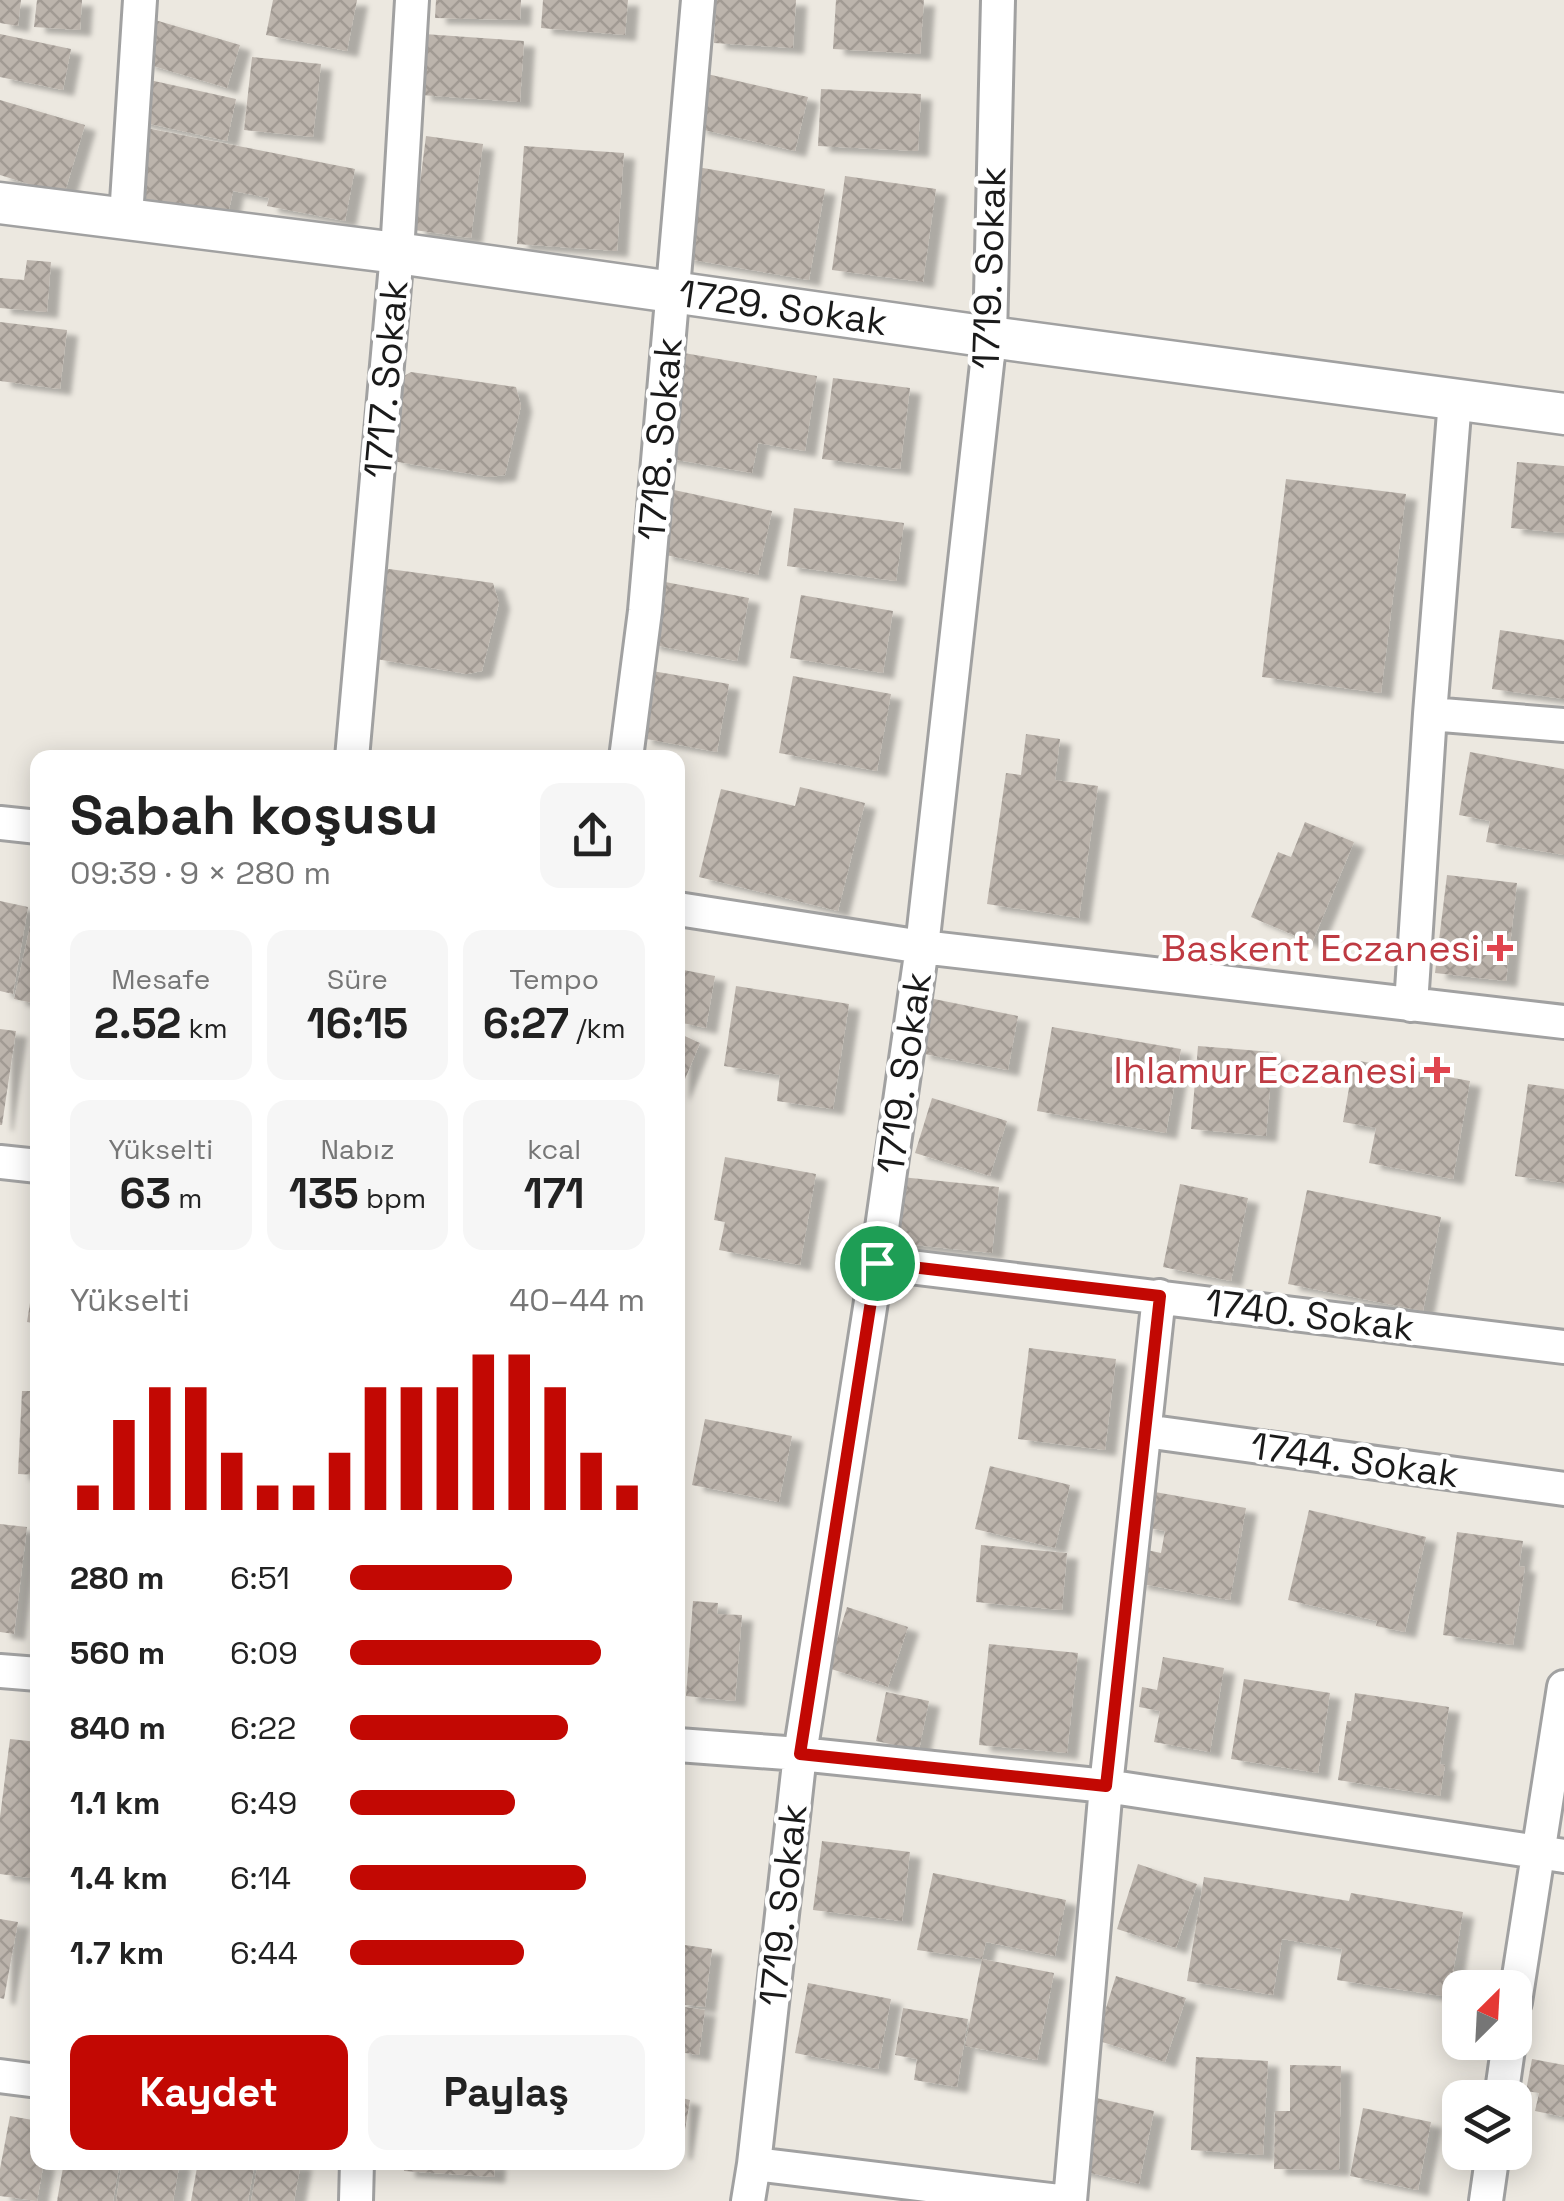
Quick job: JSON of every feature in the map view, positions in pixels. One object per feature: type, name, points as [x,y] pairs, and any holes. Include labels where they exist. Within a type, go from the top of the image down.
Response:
[{"type":"street","points":[[126,218],[140,0]]},
{"type":"street","name":"1717. Sokak","points":[[353,750],[398,253],[412,0]]},
{"type":"street","name":"1718. Sokak","points":[[627,750],[645,611],[698,0]]},
{"type":"street","name":"1719. Sokak","points":[[748,2201],[800,1754],[922,947],[990,337],[998,0]]},
{"type":"street","name":"1729. Sokak","points":[[0,203],[398,253],[1564,414]]},
{"type":"street","points":[[1411,1005],[1455,400]]},
{"type":"street","points":[[1430,714],[1564,725]]},
{"type":"street","points":[[0,823],[30,826]]},
{"type":"street","points":[[685,911],[922,947],[1564,1022]]},
{"type":"street","points":[[0,1162],[30,1165]]},
{"type":"street","name":"1740. Sokak","points":[[877,1263],[1564,1346]]},
{"type":"street","points":[[1070,2201],[1106,1786],[1160,1296]]},
{"type":"street","name":"1744. Sokak","points":[[1145,1430],[1564,1489]]},
{"type":"street","points":[[0,1671],[30,1673]]},
{"type":"street","points":[[1523,1970],[1550,1855],[1564,1687]]},
{"type":"street","points":[[685,1746],[1106,1786],[1550,1855]]},
{"type":"street","points":[[0,2076],[30,2080]]},
{"type":"street","points":[[754,2164],[1059,2201]]},
{"type":"street","points":[[356,2201],[357,2170]]},
{"type":"street","points":[[1486,2201],[1490,2170]]},
{"type":"building","points":[[0,0],[21,0],[18,26],[0,23]]},
{"type":"building","points":[[37,0],[82,0],[80,30],[34,27]]},
{"type":"building","points":[[273,0],[357,0],[347,51],[266,35]]},
{"type":"building","points":[[436,0],[521,0],[520,20],[435,18]]},
{"type":"building","points":[[543,0],[628,0],[625,35],[541,28]]},
{"type":"building","points":[[716,0],[796,0],[793,48],[714,43]]},
{"type":"building","points":[[836,0],[924,0],[920,54],[833,49]]},
{"type":"building","points":[[155,20],[240,45],[227,88],[143,63]]},
{"type":"building","points":[[0,34],[71,49],[63,90],[0,77]]},
{"type":"building","points":[[424,34],[524,41],[520,102],[420,95]]},
{"type":"building","points":[[252,57],[321,64],[313,137],[244,130]]},
{"type":"building","points":[[707,74],[808,97],[795,151],[695,128]]},
{"type":"building","points":[[145,79],[236,99],[227,141],[136,121]]},
{"type":"building","points":[[821,89],[921,94],[918,151],[818,146]]},
{"type":"building","points":[[0,100],[85,125],[64,195],[0,175]]},
{"type":"building","points":[[146,128],[355,169],[345,221],[267,206],[269,198],[233,191],[228,215],[132,196]]},
{"type":"building","points":[[426,136],[483,144],[471,238],[414,230]]},
{"type":"building","points":[[524,146],[624,153],[617,251],[517,244]]},
{"type":"building","points":[[697,167],[825,189],[809,280],[682,258]]},
{"type":"building","points":[[845,176],[936,189],[923,282],[832,270]]},
{"type":"building","points":[[27,260],[51,262],[47,312],[0,308],[0,278],[24,280]]},
{"type":"building","points":[[0,322],[67,330],[60,389],[0,381]]},
{"type":"building","points":[[678,352],[817,376],[805,451],[758,443],[752,473],[660,457]]},
{"type":"building","points":[[411,372],[516,387],[521,406],[505,475],[489,477],[398,462],[386,452],[397,380]]},
{"type":"building","points":[[833,378],[910,388],[900,469],[822,459]]},
{"type":"building","points":[[1517,462],[1564,466],[1564,533],[1511,528]]},
{"type":"building","points":[[1286,479],[1406,494],[1381,693],[1262,677]]},
{"type":"building","points":[[674,490],[772,511],[758,575],[661,554]]},
{"type":"building","points":[[794,508],[904,523],[896,581],[787,566]]},
{"type":"building","points":[[389,569],[493,583],[499,603],[482,671],[467,674],[376,659],[375,577]]},
{"type":"building","points":[[660,581],[749,598],[737,661],[648,644]]},
{"type":"building","points":[[801,595],[893,611],[883,673],[790,658]]},
{"type":"building","points":[[1500,630],[1564,640],[1564,699],[1492,689]]},
{"type":"building","points":[[652,671],[729,684],[717,752],[641,738]]},
{"type":"building","points":[[793,676],[891,694],[877,771],[779,753]]},
{"type":"building","points":[[1026,734],[1060,739],[1055,780],[1098,786],[1079,918],[987,904],[1006,773],[1021,775]]},
{"type":"building","points":[[1470,752],[1564,769],[1564,855],[1486,842],[1490,821],[1459,815]]},
{"type":"building","points":[[800,787],[865,803],[838,911],[699,877],[721,789],[795,806]]},
{"type":"building","points":[[1305,822],[1354,842],[1312,943],[1251,917],[1278,852],[1291,857]]},
{"type":"building","points":[[1447,875],[1517,883],[1506,981],[1435,973]]},
{"type":"building","points":[[0,901],[28,907],[13,994],[0,991]]},
{"type":"building","points":[[30,926],[30,1002],[14,999]]},
{"type":"building","points":[[685,970],[715,976],[706,1028],[685,1024]]},
{"type":"building","points":[[736,986],[849,1004],[833,1109],[777,1101],[780,1075],[724,1066]]},
{"type":"building","points":[[929,998],[1018,1016],[1008,1070],[919,1053]]},
{"type":"building","points":[[1052,1027],[1181,1049],[1166,1133],[1037,1111]]},
{"type":"building","points":[[0,1029],[16,1031],[2,1125],[0,1125]]},
{"type":"building","points":[[685,1036],[700,1043],[685,1079]]},
{"type":"building","points":[[1198,1046],[1273,1052],[1266,1136],[1191,1129]]},
{"type":"building","points":[[1354,1060],[1470,1081],[1453,1179],[1369,1163],[1376,1128],[1343,1122]]},
{"type":"building","points":[[1528,1084],[1564,1089],[1564,1183],[1515,1176]]},
{"type":"building","points":[[932,1098],[1007,1121],[990,1176],[915,1153]]},
{"type":"building","points":[[725,1157],[816,1174],[800,1265],[719,1250],[725,1222],[714,1220]]},
{"type":"building","points":[[901,1177],[999,1187],[992,1253],[894,1243]]},
{"type":"building","points":[[1180,1184],[1248,1198],[1231,1281],[1163,1267]]},
{"type":"building","points":[[1307,1190],[1441,1217],[1423,1311],[1288,1284]]},
{"type":"building","points":[[1029,1348],[1116,1359],[1105,1450],[1018,1439]]},
{"type":"building","points":[[22,1391],[30,1391],[30,1475],[18,1474]]},
{"type":"building","points":[[705,1419],[792,1436],[779,1502],[692,1485]]},
{"type":"building","points":[[990,1466],[1070,1485],[1055,1548],[975,1529]]},
{"type":"building","points":[[1149,1491],[1246,1508],[1230,1600],[1136,1583],[1142,1549],[1161,1553],[1165,1531],[1143,1527]]},
{"type":"building","points":[[1309,1510],[1426,1537],[1405,1632],[1376,1626],[1377,1621],[1288,1600]]},
{"type":"building","points":[[0,1524],[27,1527],[14,1634],[0,1632]]},
{"type":"building","points":[[1457,1532],[1523,1541],[1519,1566],[1525,1567],[1513,1645],[1443,1635]]},
{"type":"building","points":[[981,1545],[1067,1553],[1062,1610],[976,1602]]},
{"type":"building","points":[[693,1601],[718,1603],[717,1614],[742,1615],[735,1701],[686,1696]]},
{"type":"building","points":[[847,1607],[908,1627],[888,1687],[828,1668]]},
{"type":"building","points":[[989,1644],[1078,1653],[1067,1753],[979,1745]]},
{"type":"building","points":[[1163,1657],[1224,1668],[1210,1752],[1154,1742],[1160,1711],[1139,1707],[1142,1687],[1157,1690]]},
{"type":"building","points":[[1244,1679],[1330,1693],[1318,1773],[1231,1759]]},
{"type":"building","points":[[886,1692],[929,1701],[919,1750],[876,1741]]},
{"type":"building","points":[[1355,1693],[1449,1707],[1440,1764],[1445,1765],[1440,1796],[1338,1780]]},
{"type":"building","points":[[10,1739],[30,1741],[30,1878],[0,1874],[0,1817]]},
{"type":"building","points":[[822,1841],[910,1852],[902,1921],[813,1910]]},
{"type":"building","points":[[1138,1864],[1197,1884],[1176,1948],[1117,1929]]},
{"type":"building","points":[[933,1873],[1066,1900],[1055,1956],[986,1942],[982,1959],[917,1950]]},
{"type":"building","points":[[1204,1877],[1349,1901],[1351,1893],[1463,1912],[1453,1970],[1442,1970],[1442,1996],[1337,1980],[1342,1949],[1282,1939],[1273,1995],[1187,1981]]},
{"type":"building","points":[[0,1919],[18,1922],[4,1999],[0,1998]]},
{"type":"building","points":[[685,1945],[712,1949],[705,2007],[685,2005]]},
{"type":"building","points":[[982,1959],[1054,1973],[1037,2060],[965,2046]]},
{"type":"building","points":[[1116,1976],[1186,1998],[1165,2062],[1096,2040]]},
{"type":"building","points":[[808,1983],[891,1999],[878,2069],[795,2053]]},
{"type":"building","points":[[685,2007],[705,2010],[699,2055],[685,2053]]},
{"type":"building","points":[[903,2008],[968,2019],[957,2087],[914,2080],[917,2059],[895,2055]]},
{"type":"building","points":[[1196,2057],[1268,2061],[1263,2155],[1191,2150]]},
{"type":"building","points":[[1532,2059],[1564,2065],[1564,2117],[1535,2111],[1539,2093],[1532,2092],[1532,2080],[1528,2080]]},
{"type":"building","points":[[1290,2065],[1341,2066],[1339,2170],[1274,2169],[1275,2111],[1290,2111]]},
{"type":"building","points":[[1092,2097],[1154,2111],[1139,2184],[1077,2170]]},
{"type":"building","points":[[685,2099],[690,2100],[685,2130]]},
{"type":"building","points":[[1363,2108],[1431,2122],[1418,2190],[1350,2176]]},
{"type":"building","points":[[10,2116],[30,2120],[30,2170],[43,2170],[37,2201],[0,2196],[0,2169]]},
{"type":"building","points":[[63,2170],[119,2170],[113,2201],[57,2201]]},
{"type":"building","points":[[121,2170],[179,2170],[173,2201],[116,2201]]},
{"type":"building","points":[[197,2170],[254,2170],[248,2201],[191,2201]]},
{"type":"building","points":[[257,2170],[300,2170],[294,2201],[251,2201]]},
{"type":"building","points":[[404,2170],[494,2170],[494,2177]]},
{"type":"place","name":"Baskent Eczanesi","points":[[1500,948]]},
{"type":"place","name":"Ihlamur Eczanesi","points":[[1437,1070]]},
{"type":"route","points":[[877,1263],[1160,1296],[1106,1786],[800,1754],[877,1263]]}]
